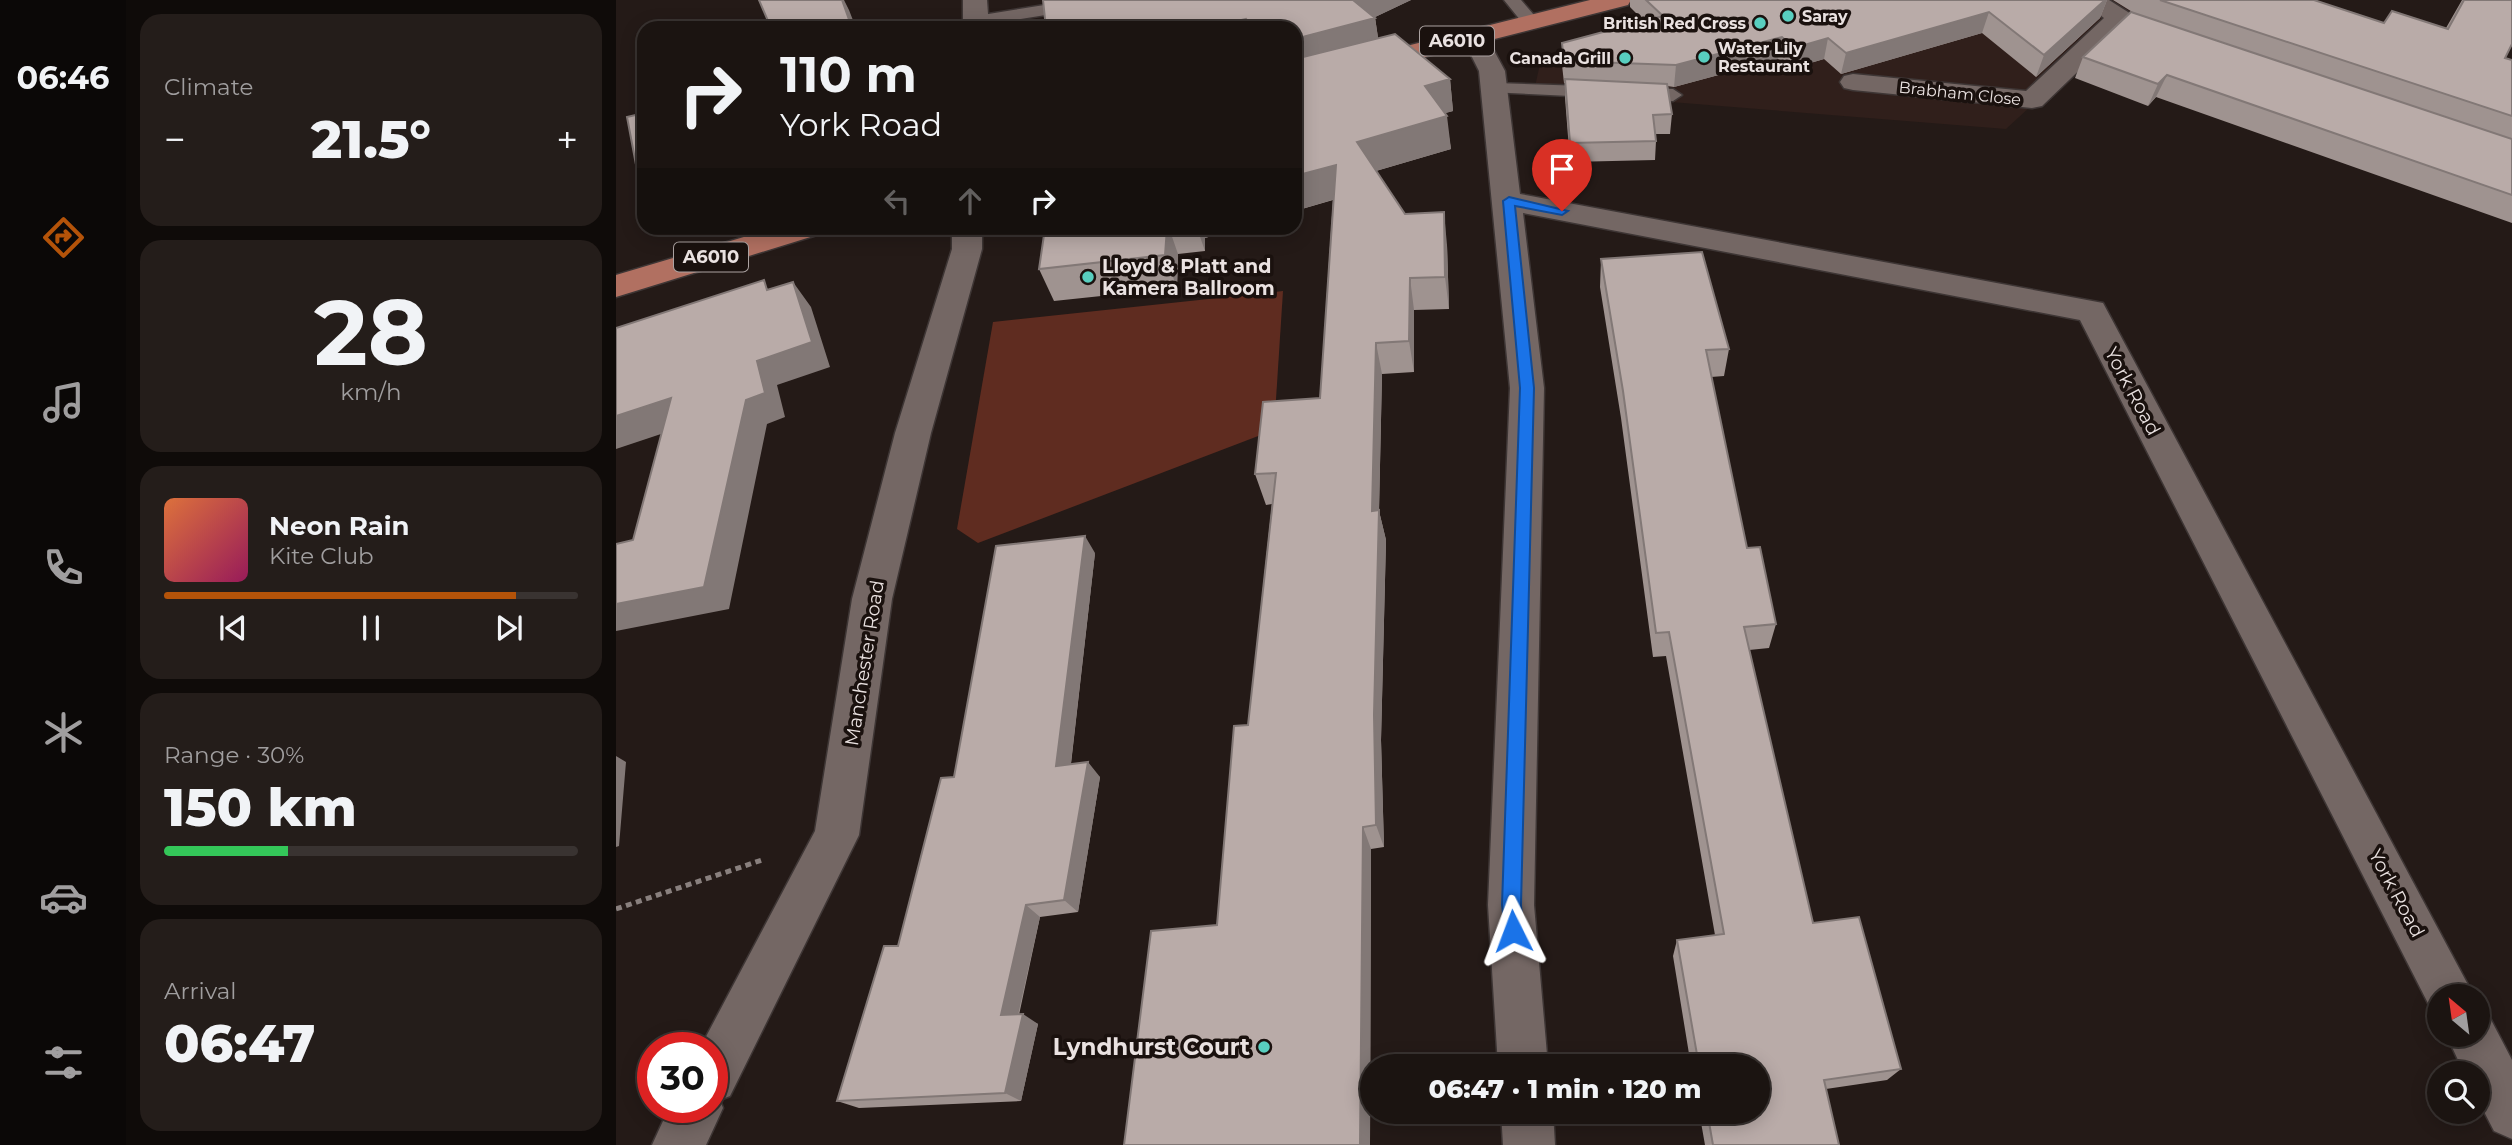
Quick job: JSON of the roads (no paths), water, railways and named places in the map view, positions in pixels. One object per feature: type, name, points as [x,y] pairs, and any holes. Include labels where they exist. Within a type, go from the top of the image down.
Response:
[{"type":"highway","name":"A6010","points":[[1302,80],[1619,0]]},
{"type":"highway","name":"A6010","points":[[616,286],[783,235]]},
{"type":"street","points":[[2092,0],[2119,18],[2198,48]]},
{"type":"street","name":"Brabham Close","points":[[1853,82],[2032,100],[2119,18]]},
{"type":"street","points":[[1475,37],[1487,56],[1495,88],[1527,388],[1511,905],[1522,1054]]},
{"type":"street","name":"York Road","points":[[1509,201],[2092,311],[2444,984]]},
{"type":"street","name":"Manchester Road","points":[[728,1047],[838,835],[872,599],[913,433],[967,249],[967,235]]},
{"type":"street","points":[[2477,1047],[2512,1113]]},
{"type":"street","points":[[678,1145],[689,1123]]},
{"type":"street","points":[[1528,1124],[1529,1145]]},
{"type":"lane","points":[[976,16],[1108,0]]},
{"type":"lane","points":[[1512,0],[1531,22]]},
{"type":"lane","points":[[1495,88],[1673,95]]},
{"type":"place","name":"Saray","points":[[1788,16]]},
{"type":"place","name":"British Red Cross","points":[[1760,23]]},
{"type":"place","name":"Water Lily Restaurant","points":[[1704,57]]},
{"type":"place","name":"Canada Grill","points":[[1625,58]]},
{"type":"place","name":"Lloyd & Platt and Kamera Ballroom","points":[[1088,277]]},
{"type":"place","name":"Lyndhurst Court","points":[[1264,1047]]}]
